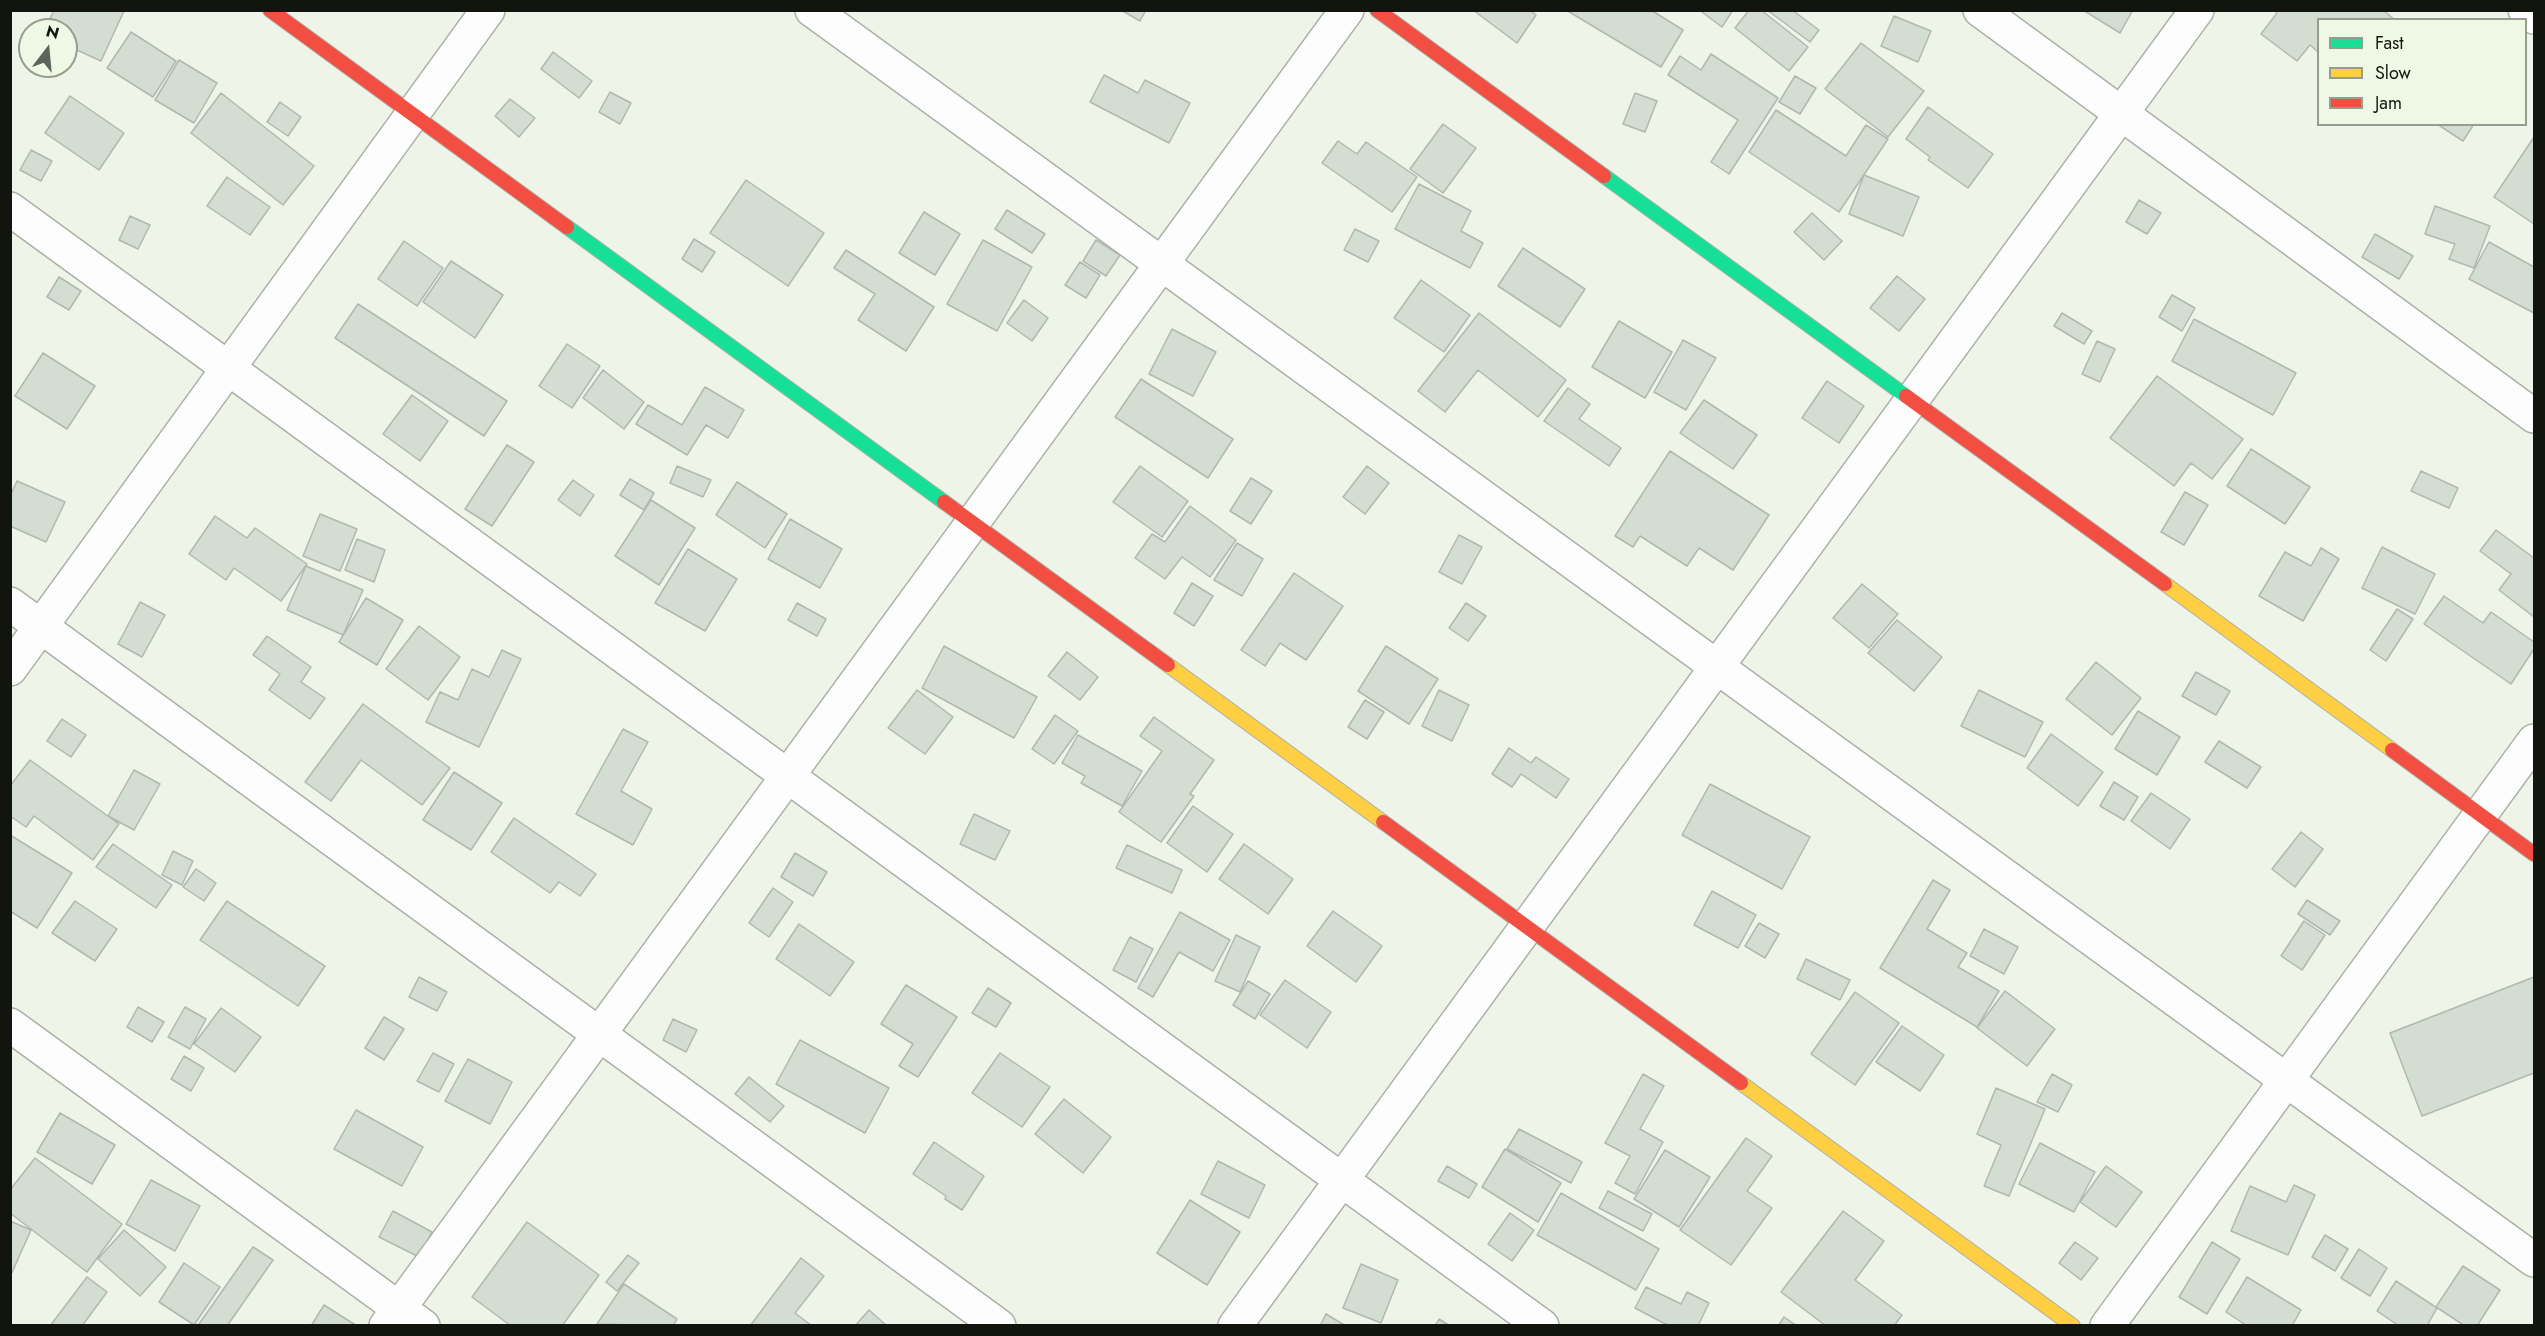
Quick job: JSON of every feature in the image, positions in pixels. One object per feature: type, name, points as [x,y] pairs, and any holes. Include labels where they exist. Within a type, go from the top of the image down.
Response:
[{"type":"street","points":[[270,10],[2073,1326]]},
{"type":"street","points":[[10,669],[488,10]]},
{"type":"street","points":[[812,10],[2535,1260]]},
{"type":"street","points":[[10,1025],[402,1320],[599,1034],[1347,10]]},
{"type":"street","points":[[1377,10],[2535,854]]},
{"type":"street","points":[[1980,10],[2535,417]]},
{"type":"street","points":[[1236,1326],[2197,10]]},
{"type":"street","points":[[2525,10],[2535,17]]},
{"type":"street","points":[[10,209],[1542,1326]]},
{"type":"street","points":[[10,604],[999,1326]]},
{"type":"street","points":[[2107,1326],[2535,741]]},
{"type":"building","points":[[54,10],[124,11],[101,61],[78,50],[78,18],[50,18]]},
{"type":"building","points":[[1121,10],[1146,10],[1140,21]]},
{"type":"building","points":[[1473,10],[1530,10],[1536,15],[1517,43]]},
{"type":"building","points":[[1566,10],[1651,10],[1683,30],[1661,67]]},
{"type":"building","points":[[1703,10],[1733,10],[1722,27],[1702,12]]},
{"type":"building","points":[[1749,10],[1761,10],[1808,47],[1789,71],[1735,28]]},
{"type":"building","points":[[1767,10],[1792,10],[1819,30],[1810,42]]},
{"type":"building","points":[[2083,10],[2133,10],[2120,33]]},
{"type":"building","points":[[2274,10],[2383,10],[2393,18],[2317,18],[2317,51],[2310,45],[2297,61],[2261,34],[2277,13]]},
{"type":"building","points":[[1894,16],[1931,31],[1918,62],[1881,46]]},
{"type":"building","points":[[131,32],[176,61],[153,97],[107,68]]},
{"type":"building","points":[[1861,43],[1924,91],[1888,137],[1825,89]]},
{"type":"building","points":[[553,52],[592,81],[579,98],[541,69]]},
{"type":"building","points":[[1711,54],[1778,98],[1729,174],[1711,162],[1738,120],[1668,75],[1680,56],[1701,70]]},
{"type":"building","points":[[179,60],[217,83],[194,123],[155,100]]},
{"type":"building","points":[[1104,75],[1138,93],[1145,80],[1190,103],[1169,143],[1090,102]]},
{"type":"building","points":[[1795,76],[1816,88],[1800,114],[1779,102]]},
{"type":"building","points":[[610,92],[631,103],[620,124],[599,112]]},
{"type":"building","points":[[221,93],[314,166],[283,205],[191,133]]},
{"type":"building","points":[[1635,93],[1657,101],[1645,132],[1623,124]]},
{"type":"building","points":[[70,96],[124,133],[99,170],[45,133]]},
{"type":"building","points":[[510,99],[535,118],[519,137],[495,116]]},
{"type":"building","points":[[280,102],[301,117],[288,136],[267,122]]},
{"type":"building","points":[[1928,107],[1993,154],[1968,188],[1928,160],[1930,157],[1906,139]]},
{"type":"building","points":[[1776,110],[1846,156],[1866,125],[1888,139],[1839,212],[1749,152]]},
{"type":"building","points":[[1443,124],[1476,148],[1443,193],[1410,169]]},
{"type":"building","points":[[2440,126],[2473,126],[2463,141]]},
{"type":"building","points":[[2534,137],[2534,224],[2494,197]]},
{"type":"building","points":[[1338,141],[1357,154],[1366,142],[1417,177],[1392,212],[1322,163]]},
{"type":"building","points":[[31,150],[52,161],[41,181],[20,170]]},
{"type":"building","points":[[1864,175],[1919,197],[1903,236],[1849,214]]},
{"type":"building","points":[[227,177],[270,207],[250,235],[207,206]]},
{"type":"building","points":[[746,180],[824,233],[788,286],[710,233]]},
{"type":"building","points":[[1419,184],[1471,211],[1461,231],[1483,243],[1470,268],[1395,229]]},
{"type":"building","points":[[2139,200],[2161,213],[2147,234],[2126,222]]},
{"type":"building","points":[[2435,206],[2490,226],[2474,268],[2449,259],[2455,244],[2425,234]]},
{"type":"building","points":[[1007,210],[1045,234],[1032,253],[995,229]]},
{"type":"building","points":[[924,212],[960,234],[935,275],[899,253]]},
{"type":"building","points":[[1812,213],[1842,241],[1824,260],[1794,232]]},
{"type":"building","points":[[130,216],[150,225],[138,249],[119,240]]},
{"type":"building","points":[[1355,229],[1379,241],[1368,262],[1344,250]]},
{"type":"building","points":[[2375,234],[2413,256],[2399,279],[2362,257]]},
{"type":"building","points":[[694,239],[715,252],[702,272],[682,259]]},
{"type":"building","points":[[983,240],[1032,267],[997,331],[947,304]]},
{"type":"building","points":[[1096,240],[1120,255],[1106,276],[1083,261]]},
{"type":"building","points":[[404,241],[443,268],[417,306],[378,279]]},
{"type":"building","points":[[2489,242],[2534,267],[2534,313],[2469,279]]},
{"type":"building","points":[[1523,248],[1585,289],[1560,327],[1498,286]]},
{"type":"building","points":[[846,250],[934,307],[906,351],[858,320],[875,294],[834,268]]},
{"type":"building","points":[[451,261],[503,295],[475,338],[423,302]]},
{"type":"building","points":[[1080,262],[1100,275],[1086,298],[1065,285]]},
{"type":"building","points":[[1897,276],[1925,299],[1899,331],[1870,308]]},
{"type":"building","points":[[59,277],[81,291],[69,310],[47,297]]},
{"type":"building","points":[[1421,280],[1470,315],[1444,352],[1394,318]]},
{"type":"building","points":[[2172,295],[2195,308],[2182,331],[2159,317]]},
{"type":"building","points":[[1024,300],[1048,318],[1032,341],[1007,323]]},
{"type":"building","points":[[358,304],[507,401],[484,436],[335,338]]},
{"type":"building","points":[[1479,313],[1566,380],[1538,417],[1478,370],[1445,412],[1418,391]]},
{"type":"building","points":[[2062,313],[2092,331],[2084,344],[2054,326]]},
{"type":"building","points":[[2194,319],[2296,373],[2273,415],[2172,361]]},
{"type":"building","points":[[1619,321],[1672,352],[1645,398],[1592,367]]},
{"type":"building","points":[[1172,329],[1216,352],[1193,396],[1149,374]]},
{"type":"building","points":[[1683,340],[1716,358],[1686,410],[1654,392]]},
{"type":"building","points":[[2097,341],[2115,349],[2100,382],[2082,374]]},
{"type":"building","points":[[567,344],[600,366],[572,408],[539,386]]},
{"type":"building","points":[[43,353],[95,386],[67,429],[15,396]]},
{"type":"building","points":[[603,370],[644,402],[624,429],[583,398]]},
{"type":"building","points":[[2157,376],[2243,439],[2212,479],[2191,463],[2174,486],[2110,438]]},
{"type":"building","points":[[1141,379],[1233,439],[1208,478],[1115,417]]},
{"type":"building","points":[[1827,381],[1864,406],[1839,443],[1802,418]]},
{"type":"building","points":[[705,387],[744,410],[728,438],[706,425],[687,455],[636,424],[648,405],[682,425]]},
{"type":"building","points":[[1568,388],[1590,404],[1579,419],[1621,448],[1609,466],[1544,421]]},
{"type":"building","points":[[412,395],[448,421],[420,461],[383,434]]},
{"type":"building","points":[[1704,400],[1757,435],[1733,469],[1680,433]]},
{"type":"building","points":[[507,445],[534,462],[492,526],[465,509]]},
{"type":"building","points":[[2251,449],[2310,487],[2285,524],[2227,486]]},
{"type":"building","points":[[1670,451],[1769,515],[1733,570],[1699,548],[1687,566],[1640,536],[1633,547],[1615,536]]},
{"type":"building","points":[[677,466],[711,480],[703,497],[670,483]]},
{"type":"building","points":[[1140,466],[1188,501],[1162,537],[1113,502]]},
{"type":"building","points":[[1367,466],[1389,483],[1365,514],[1343,497]]},
{"type":"building","points":[[2421,471],[2458,488],[2449,508],[2411,491]]},
{"type":"building","points":[[1251,478],[1272,491],[1251,524],[1230,511]]},
{"type":"building","points":[[630,479],[654,493],[644,510],[620,495]]},
{"type":"building","points":[[573,480],[594,495],[580,516],[558,500]]},
{"type":"building","points":[[17,481],[65,502],[46,542],[10,526],[10,496]]},
{"type":"building","points":[[737,482],[787,514],[765,548],[716,515]]},
{"type":"building","points":[[2185,492],[2208,505],[2184,545],[2161,532]]},
{"type":"building","points":[[651,500],[695,528],[659,585],[615,556]]},
{"type":"building","points":[[1190,506],[1236,540],[1210,577],[1182,557],[1165,579],[1135,558],[1152,534],[1165,542]]},
{"type":"building","points":[[320,514],[357,529],[340,571],[303,556]]},
{"type":"building","points":[[215,516],[247,538],[255,528],[307,564],[281,601],[234,568],[226,580],[189,554]]},
{"type":"building","points":[[790,519],[842,549],[820,588],[768,559]]},
{"type":"building","points":[[2496,530],[2534,558],[2534,617],[2499,590],[2511,574],[2480,551]]},
{"type":"building","points":[[1459,535],[1482,547],[1462,584],[1439,572]]},
{"type":"building","points":[[357,539],[385,550],[374,582],[345,570]]},
{"type":"building","points":[[1237,543],[1263,559],[1242,596],[1214,580]]},
{"type":"building","points":[[2382,547],[2435,574],[2415,614],[2362,588]]},
{"type":"building","points":[[2321,548],[2339,559],[2303,621],[2259,596],[2285,552],[2311,566]]},
{"type":"building","points":[[688,549],[737,579],[705,631],[655,603]]},
{"type":"building","points":[[306,566],[363,590],[343,635],[287,610]]},
{"type":"building","points":[[1294,573],[1343,606],[1306,660],[1280,643],[1265,666],[1241,650]]},
{"type":"building","points":[[1192,583],[1213,596],[1194,626],[1174,613]]},
{"type":"building","points":[[1862,584],[1898,614],[1869,648],[1833,618]]},
{"type":"building","points":[[2444,596],[2483,623],[2491,612],[2534,642],[2534,649],[2511,684],[2424,624]]},
{"type":"building","points":[[366,598],[403,620],[377,665],[339,642]]},
{"type":"building","points":[[140,602],[165,615],[142,657],[118,644]]},
{"type":"building","points":[[797,603],[826,619],[817,636],[788,620]]},
{"type":"building","points":[[1466,603],[1486,616],[1468,641],[1449,628]]},
{"type":"building","points":[[2397,609],[2413,619],[2386,661],[2370,650]]},
{"type":"building","points":[[1897,620],[1942,657],[1914,691],[1868,653]]},
{"type":"building","points":[[419,626],[460,657],[428,700],[386,669]]},
{"type":"building","points":[[267,636],[311,667],[301,682],[325,698],[310,719],[269,690],[280,674],[253,655]]},
{"type":"building","points":[[944,646],[1037,697],[1014,738],[922,688]]},
{"type":"building","points":[[1386,646],[1438,679],[1409,724],[1358,691]]},
{"type":"building","points":[[502,650],[521,659],[479,747],[426,722],[440,692],[458,700],[472,669],[489,677]]},
{"type":"building","points":[[1067,652],[1098,677],[1080,700],[1048,676]]},
{"type":"building","points":[[2096,662],[2141,698],[2112,735],[2066,699]]},
{"type":"building","points":[[2196,672],[2230,691],[2216,715],[2182,696]]},
{"type":"building","points":[[917,690],[953,717],[925,754],[888,728]]},
{"type":"building","points":[[1439,690],[1469,705],[1452,741],[1422,726]]},
{"type":"building","points":[[1979,690],[2043,722],[2025,757],[1961,726]]},
{"type":"building","points":[[1365,700],[1384,712],[1367,739],[1348,727]]},
{"type":"building","points":[[363,704],[450,768],[422,805],[361,760],[331,801],[305,782]]},
{"type":"building","points":[[2138,711],[2180,737],[2157,775],[2115,749]]},
{"type":"building","points":[[1055,715],[1078,731],[1054,764],[1032,749]]},
{"type":"building","points":[[1154,717],[1214,760],[1190,794],[1194,796],[1161,842],[1119,812],[1162,751],[1140,736]]},
{"type":"building","points":[[62,719],[86,735],[71,757],[47,741]]},
{"type":"building","points":[[623,729],[648,742],[621,791],[652,809],[633,845],[576,814]]},
{"type":"building","points":[[2051,734],[2103,772],[2078,806],[2027,768]]},
{"type":"building","points":[[1078,735],[1142,771],[1122,806],[1081,783],[1085,776],[1062,763]]},
{"type":"building","points":[[2219,741],[2261,767],[2247,788],[2205,762]]},
{"type":"building","points":[[1509,748],[1531,763],[1536,757],[1569,779],[1556,798],[1521,774],[1512,787],[1492,774]]},
{"type":"building","points":[[30,760],[119,824],[93,860],[34,816],[26,827],[10,816],[10,786]]},
{"type":"building","points":[[134,770],[160,784],[134,830],[108,816]]},
{"type":"building","points":[[454,772],[502,803],[471,850],[423,820]]},
{"type":"building","points":[[2114,782],[2138,797],[2124,820],[2100,806]]},
{"type":"building","points":[[1710,784],[1810,837],[1782,889],[1682,835]]},
{"type":"building","points":[[2151,793],[2190,819],[2170,849],[2131,821]]},
{"type":"building","points":[[1193,806],[1233,834],[1207,872],[1167,843]]},
{"type":"building","points":[[974,814],[1010,831],[995,860],[960,844]]},
{"type":"building","points":[[514,818],[596,874],[580,896],[559,882],[550,893],[491,852]]},
{"type":"building","points":[[2301,832],[2323,849],[2295,887],[2272,869]]},
{"type":"building","points":[[10,835],[72,873],[37,928],[10,911]]},
{"type":"building","points":[[113,844],[172,885],[156,908],[96,867]]},
{"type":"building","points":[[1244,844],[1293,879],[1268,914],[1219,879]]},
{"type":"building","points":[[1127,845],[1182,870],[1172,893],[1116,868]]},
{"type":"building","points":[[173,851],[193,861],[182,885],[162,875]]},
{"type":"building","points":[[795,853],[827,872],[813,896],[781,877]]},
{"type":"building","points":[[196,869],[216,883],[204,901],[183,887]]},
{"type":"building","points":[[1933,880],[1950,890],[1927,929],[1967,953],[1958,967],[1999,991],[1977,1027],[1880,968]]},
{"type":"building","points":[[773,888],[793,902],[769,937],[749,923]]},
{"type":"building","points":[[1712,891],[1756,915],[1738,948],[1694,925]]},
{"type":"building","points":[[2307,900],[2340,921],[2330,935],[2298,914]]},
{"type":"building","points":[[75,901],[117,929],[95,961],[52,933]]},
{"type":"building","points":[[227,901],[325,966],[298,1006],[200,940]]},
{"type":"building","points":[[1333,911],[1382,946],[1356,982],[1307,946]]},
{"type":"building","points":[[1180,912],[1230,940],[1213,971],[1179,952],[1153,997],[1138,988]]},
{"type":"building","points":[[2304,921],[2325,935],[2302,970],[2281,956]]},
{"type":"building","points":[[1759,923],[1779,934],[1765,958],[1745,946]]},
{"type":"building","points":[[799,924],[854,962],[830,996],[776,959]]},
{"type":"building","points":[[1984,929],[2018,947],[2004,974],[1970,956]]},
{"type":"building","points":[[1236,935],[1260,947],[1240,992],[1215,981]]},
{"type":"building","points":[[1130,937],[1153,949],[1136,982],[1113,970]]},
{"type":"building","points":[[1806,959],[1850,980],[1840,1000],[1797,979]]},
{"type":"building","points":[[419,977],[447,992],[437,1011],[409,997]]},
{"type":"building","points":[[2534,977],[2534,1073],[2422,1116],[2390,1033]]},
{"type":"building","points":[[1285,980],[1331,1012],[1307,1048],[1260,1015]]},
{"type":"building","points":[[1248,981],[1270,994],[1255,1019],[1233,1005]]},
{"type":"building","points":[[906,985],[957,1017],[918,1077],[899,1066],[913,1044],[881,1024]]},
{"type":"building","points":[[988,988],[1011,1003],[996,1027],[972,1013]]},
{"type":"building","points":[[2005,991],[2055,1029],[2027,1066],[1977,1028]]},
{"type":"building","points":[[1855,992],[1899,1023],[1855,1085],[1811,1054]]},
{"type":"building","points":[[138,1007],[164,1022],[152,1042],[127,1027]]},
{"type":"building","points":[[185,1007],[206,1019],[190,1049],[168,1037]]},
{"type":"building","points":[[221,1008],[261,1037],[235,1072],[194,1044]]},
{"type":"building","points":[[384,1017],[404,1029],[384,1060],[365,1048]]},
{"type":"building","points":[[673,1019],[697,1030],[686,1052],[663,1040]]},
{"type":"building","points":[[1902,1026],[1944,1055],[1920,1091],[1876,1062]]},
{"type":"building","points":[[800,1040],[889,1088],[865,1133],[776,1084]]},
{"type":"building","points":[[433,1053],[454,1064],[439,1092],[417,1081]]},
{"type":"building","points":[[1000,1053],[1050,1087],[1022,1127],[972,1093]]},
{"type":"building","points":[[184,1056],[204,1068],[191,1091],[171,1079]]},
{"type":"building","points":[[468,1059],[512,1082],[490,1124],[445,1101]]},
{"type":"building","points":[[1643,1074],[1664,1086],[1640,1129],[1663,1142],[1635,1194],[1615,1183],[1630,1156],[1605,1143]]},
{"type":"building","points":[[2052,1074],[2072,1085],[2058,1112],[2037,1102]]},
{"type":"building","points":[[749,1077],[784,1106],[770,1122],[735,1094]]},
{"type":"building","points":[[1996,1088],[2045,1109],[2009,1196],[1984,1186],[2001,1145],[1977,1134]]},
{"type":"building","points":[[1064,1099],[1111,1137],[1083,1173],[1035,1134]]},
{"type":"building","points":[[356,1110],[423,1147],[402,1186],[334,1149]]},
{"type":"building","points":[[60,1113],[115,1145],[92,1184],[37,1152]]},
{"type":"building","points":[[1519,1129],[1582,1162],[1571,1183],[1507,1149]]},
{"type":"building","points":[[1746,1138],[1772,1156],[1747,1191],[1772,1208],[1731,1265],[1680,1230]]},
{"type":"building","points":[[934,1142],[984,1176],[962,1210],[945,1199],[946,1196],[913,1174]]},
{"type":"building","points":[[2040,1143],[2095,1172],[2074,1212],[2019,1184]]},
{"type":"building","points":[[1505,1149],[1561,1183],[1538,1222],[1482,1187]]},
{"type":"building","points":[[1665,1150],[1710,1177],[1679,1227],[1634,1199]]},
{"type":"building","points":[[35,1158],[122,1224],[87,1272],[10,1213],[10,1190]]},
{"type":"building","points":[[1218,1161],[1265,1185],[1249,1218],[1201,1194]]},
{"type":"building","points":[[1447,1166],[1477,1184],[1469,1198],[1438,1181]]},
{"type":"building","points":[[2106,1166],[2142,1192],[2116,1227],[2080,1202]]},
{"type":"building","points":[[151,1180],[200,1206],[175,1251],[126,1224]]},
{"type":"building","points":[[2294,1185],[2315,1195],[2288,1255],[2231,1231],[2250,1186],[2286,1202]]},
{"type":"building","points":[[1608,1191],[1652,1214],[1643,1231],[1599,1208]]},
{"type":"building","points":[[1561,1193],[1659,1249],[1636,1290],[1537,1235]]},
{"type":"building","points":[[1190,1200],[1240,1232],[1207,1285],[1157,1253]]},
{"type":"building","points":[[393,1211],[432,1232],[419,1257],[379,1237]]},
{"type":"building","points":[[1843,1211],[1884,1241],[1855,1280],[1902,1315],[1894,1326],[1826,1326],[1781,1292]]},
{"type":"building","points":[[1510,1213],[1534,1230],[1512,1261],[1488,1244]]},
{"type":"building","points":[[10,1221],[31,1230],[10,1277]]},
{"type":"building","points":[[527,1222],[599,1275],[562,1326],[511,1326],[472,1297]]},
{"type":"building","points":[[124,1230],[166,1267],[140,1296],[98,1259]]},
{"type":"building","points":[[2325,1235],[2348,1249],[2335,1271],[2312,1257]]},
{"type":"building","points":[[2075,1242],[2098,1258],[2081,1280],[2059,1263]]},
{"type":"building","points":[[2212,1242],[2240,1259],[2207,1314],[2179,1297]]},
{"type":"building","points":[[253,1247],[273,1260],[227,1326],[201,1326],[199,1324]]},
{"type":"building","points":[[2359,1249],[2387,1268],[2370,1296],[2341,1278]]},
{"type":"building","points":[[628,1255],[639,1263],[617,1291],[606,1282]]},
{"type":"building","points":[[801,1258],[824,1276],[795,1313],[812,1326],[750,1326]]},
{"type":"building","points":[[184,1263],[220,1287],[194,1325],[159,1302]]},
{"type":"building","points":[[1361,1264],[1398,1280],[1381,1323],[1343,1308]]},
{"type":"building","points":[[2463,1266],[2500,1290],[2477,1326],[2465,1326],[2436,1307]]},
{"type":"building","points":[[87,1277],[107,1292],[82,1326],[50,1326]]},
{"type":"building","points":[[2247,1277],[2301,1310],[2292,1326],[2247,1326],[2226,1312]]},
{"type":"building","points":[[2396,1281],[2437,1308],[2427,1326],[2399,1326],[2377,1311]]},
{"type":"building","points":[[624,1284],[677,1319],[673,1326],[597,1324]]},
{"type":"building","points":[[1646,1287],[1681,1304],[1687,1292],[1709,1303],[1698,1326],[1669,1326],[1635,1308]]},
{"type":"building","points":[[324,1305],[357,1326],[311,1326]]},
{"type":"building","points":[[869,1310],[887,1326],[855,1326]]},
{"type":"building","points":[[1326,1314],[1346,1326],[1320,1326]]},
{"type":"building","points":[[1784,1317],[1797,1326],[1778,1326]]},
{"type":"building","points":[[1439,1319],[1450,1326],[1435,1326]]},
{"type":"traffic: fast","points":[[1604,176],[1906,396]]},
{"type":"traffic: fast","points":[[567,227],[944,502]]},
{"type":"traffic: slow","points":[[2165,584],[2392,750]]},
{"type":"traffic: slow","points":[[1168,665],[1383,822]]},
{"type":"traffic: slow","points":[[1741,1083],[2073,1326]]},
{"type":"traffic: jam","points":[[270,10],[567,227]]},
{"type":"traffic: jam","points":[[1377,10],[1604,176]]},
{"type":"traffic: jam","points":[[1906,396],[2165,584]]},
{"type":"traffic: jam","points":[[944,502],[1168,665]]},
{"type":"traffic: jam","points":[[2392,750],[2534,854]]},
{"type":"traffic: jam","points":[[1383,822],[1741,1083]]}]
